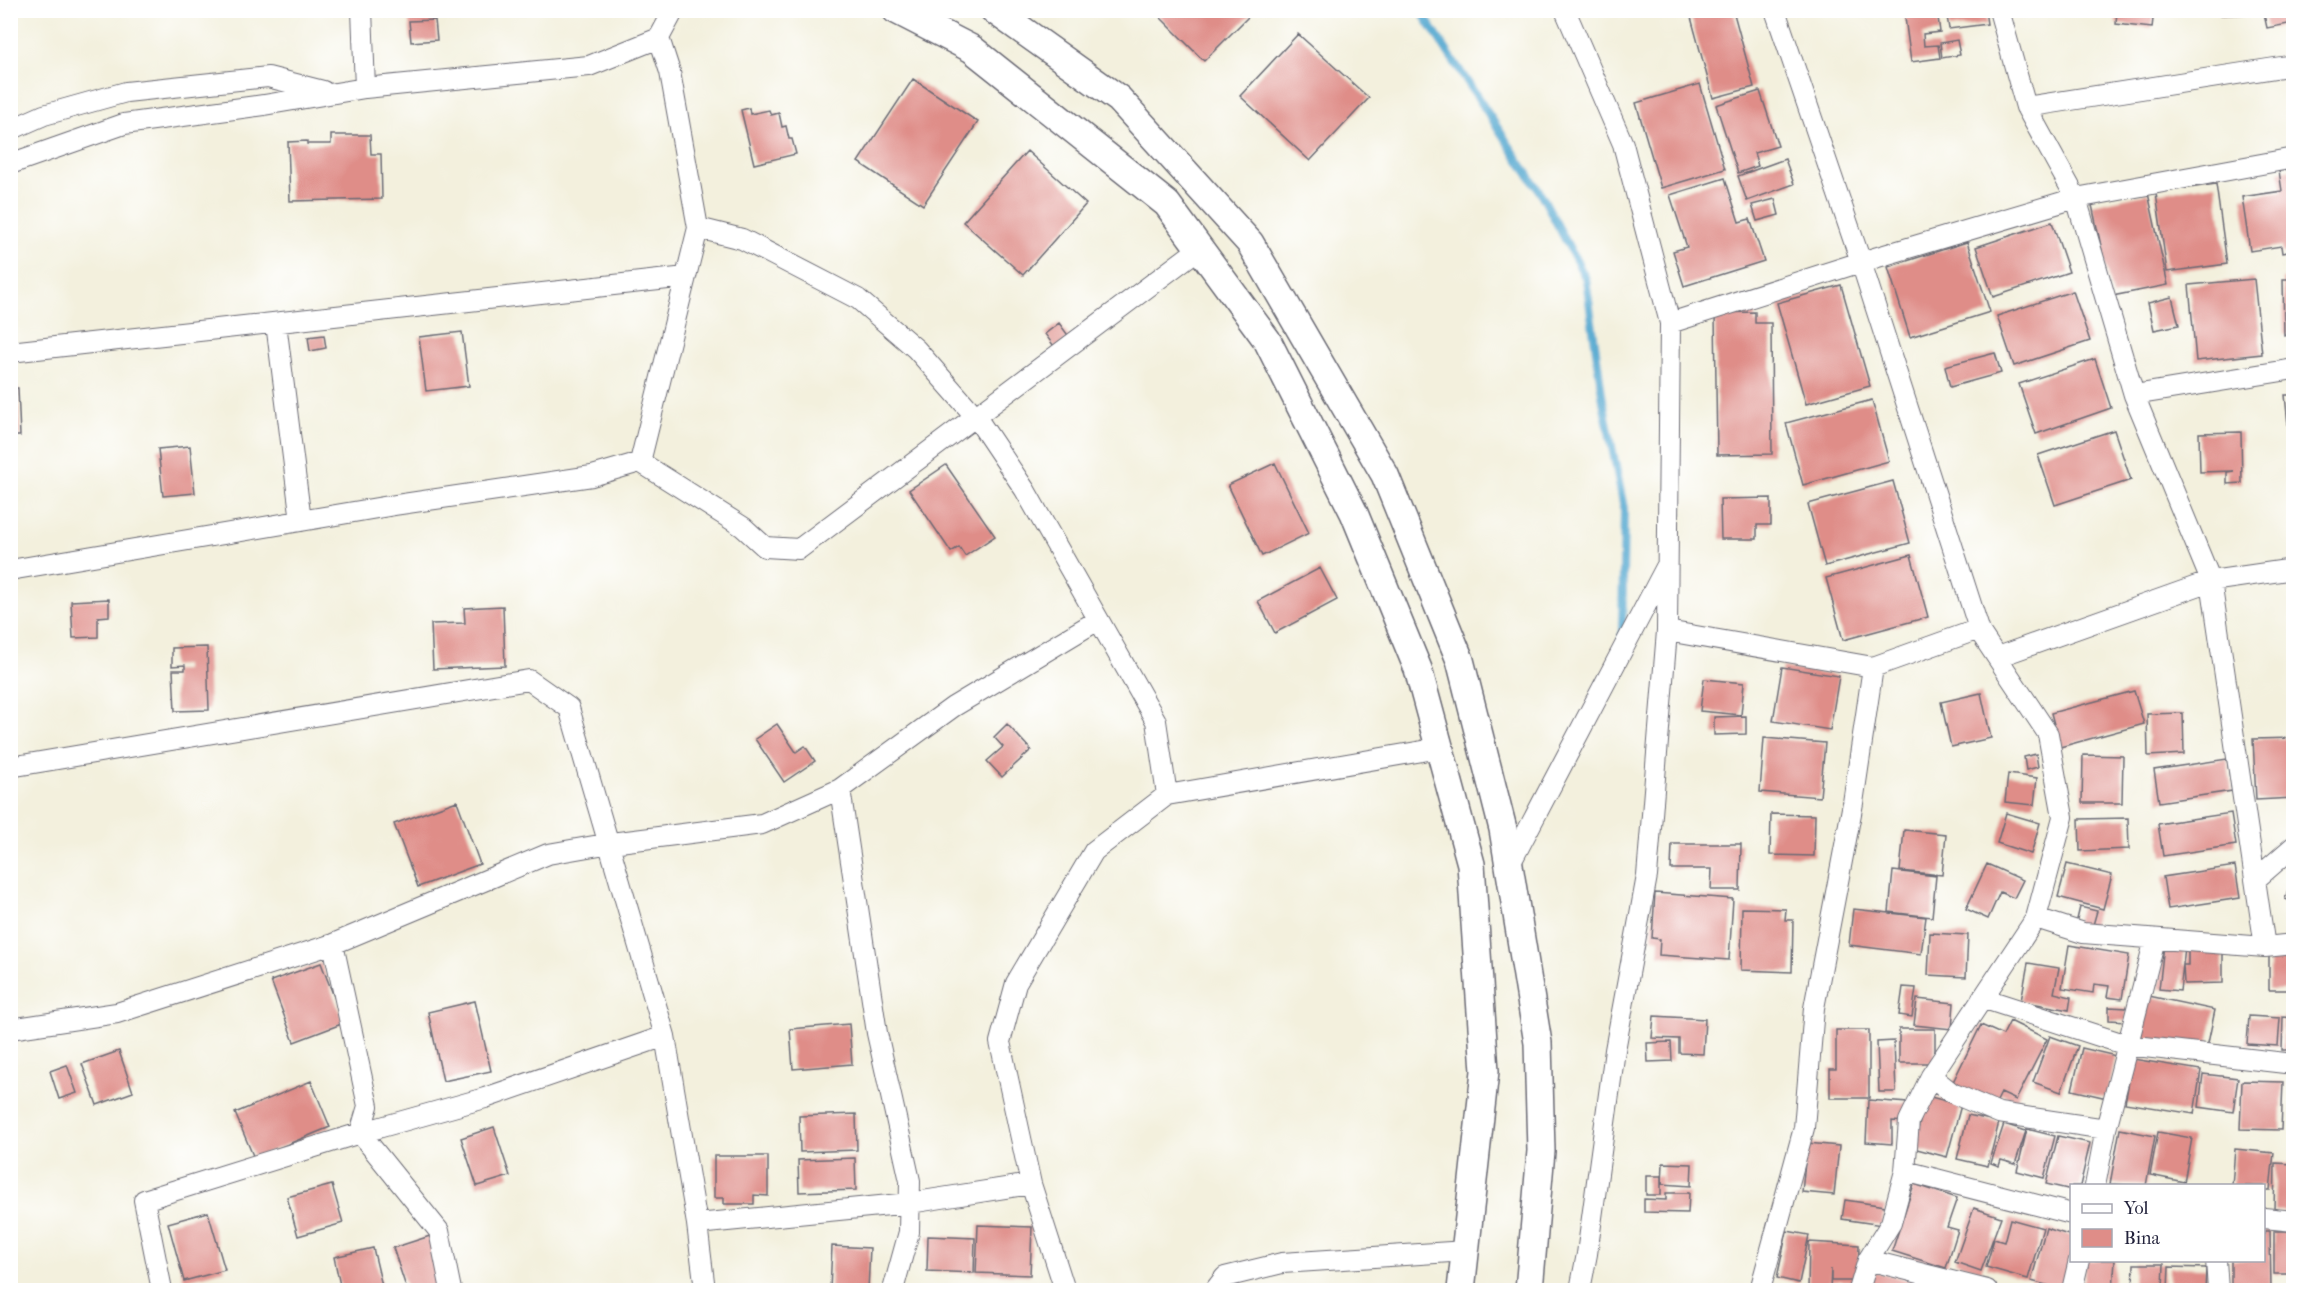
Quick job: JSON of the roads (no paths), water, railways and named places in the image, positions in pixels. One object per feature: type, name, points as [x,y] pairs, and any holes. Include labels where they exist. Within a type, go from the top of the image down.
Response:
[{"type":"main road","points":[[896,10],[972,49],[1167,204],[1267,340],[1354,513],[1418,669],[1471,864],[1485,1071],[1461,1290]]},
{"type":"main road","points":[[994,10],[1119,99],[1250,243],[1386,475],[1460,660],[1503,829],[1538,1043],[1540,1151],[1529,1290]]},
{"type":"street","points":[[362,10],[365,88]]},
{"type":"street","points":[[10,164],[124,124],[264,105],[365,88],[590,66],[658,38],[674,10]]},
{"type":"street","points":[[1565,10],[1623,144],[1670,322],[1667,631],[1647,876],[1615,1050],[1580,1290]]},
{"type":"street","points":[[1775,10],[1861,262],[1979,629],[2048,734],[2063,817],[2036,918],[1931,1076],[1909,1121],[1905,1171],[1891,1223],[1868,1260],[1859,1290]]},
{"type":"street","points":[[1999,10],[2026,107],[2076,198],[2133,395],[2211,581],[2265,947]]},
{"type":"street","points":[[640,462],[698,228],[670,72],[658,38]]},
{"type":"street","points":[[2026,107],[2294,65]]},
{"type":"street","points":[[10,130],[44,115],[126,92],[268,77],[331,93]]},
{"type":"street","points":[[1670,322],[2076,198],[2294,158]]},
{"type":"street","points":[[698,228],[742,239],[858,299],[916,349],[976,417],[1025,490],[1156,721],[1167,795]]},
{"type":"street","points":[[10,570],[301,521],[592,476],[640,462],[743,527],[765,547],[799,549],[1200,248]]},
{"type":"street","points":[[10,352],[686,277]]},
{"type":"street","points":[[276,322],[301,521]]},
{"type":"street","points":[[2133,395],[2294,369]]},
{"type":"street","points":[[1509,866],[1668,565]]},
{"type":"street","points":[[1997,657],[2211,581],[2294,569]]},
{"type":"street","points":[[10,1029],[117,1013],[333,944],[548,854],[610,843],[762,824],[840,789],[953,707],[1098,620]]},
{"type":"street","points":[[1667,631],[1873,667],[1979,629]]},
{"type":"street","points":[[1760,1290],[1804,1128],[1814,1008],[1853,803],[1873,667]]},
{"type":"street","points":[[10,766],[529,680],[569,708],[665,1036],[697,1224],[705,1290]]},
{"type":"street","points":[[1065,1290],[1031,1184],[1000,1042],[1016,983],[1094,852],[1167,795],[1440,748]]},
{"type":"street","points":[[840,789],[877,1033],[910,1181],[909,1232],[893,1290]]},
{"type":"street","points":[[2255,880],[2294,846]]},
{"type":"street","points":[[2036,918],[2083,933],[2265,947],[2294,944]]},
{"type":"street","points":[[2095,1184],[2106,1129],[2155,939]]},
{"type":"street","points":[[333,944],[368,1106],[360,1133]]},
{"type":"street","points":[[1982,998],[2127,1045],[2294,1064]]},
{"type":"street","points":[[162,1290],[144,1200],[360,1133],[485,1098],[665,1036]]},
{"type":"street","points":[[1931,1076],[1952,1093],[1999,1113],[2106,1129]]},
{"type":"street","points":[[360,1133],[439,1230],[451,1290]]},
{"type":"street","points":[[1905,1171],[2070,1213]]},
{"type":"street","points":[[697,1224],[910,1203],[1031,1184]]},
{"type":"street","points":[[2265,1218],[2294,1221]]},
{"type":"street","points":[[1215,1290],[1225,1276],[1282,1263],[1466,1251]]},
{"type":"street","points":[[1868,1260],[1987,1290]]},
{"type":"street","points":[[2072,1290],[2079,1262]]},
{"type":"street","points":[[2216,1262],[2218,1290]]},
{"type":"waterway","points":[[1420,10],[1540,192],[1586,279],[1603,401],[1624,508],[1622,639]]}]
